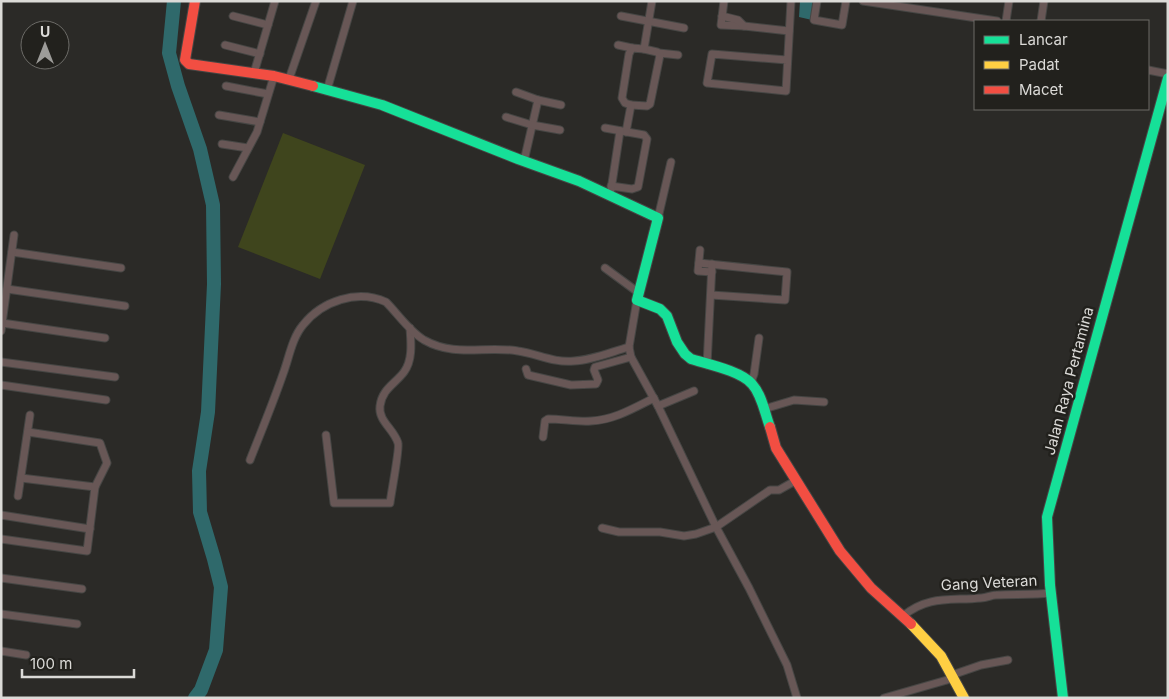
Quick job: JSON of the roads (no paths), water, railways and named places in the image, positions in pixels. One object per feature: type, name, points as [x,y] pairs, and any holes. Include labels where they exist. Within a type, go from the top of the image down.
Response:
[{"type":"street","points":[[194,1],[186,62],[289,79],[382,105],[524,161],[611,191],[658,218]]},
{"type":"street","points":[[254,73],[275,1]]},
{"type":"street","points":[[289,79],[316,1]]},
{"type":"street","points":[[327,90],[353,1]]},
{"type":"street","points":[[644,49],[652,1]]},
{"type":"street","points":[[724,1],[722,16],[738,20],[744,26],[789,31]]},
{"type":"street","points":[[787,60],[712,54],[707,84],[786,91],[791,1]]},
{"type":"street","points":[[817,1],[814,20],[842,24],[846,1]]},
{"type":"street","points":[[864,1],[990,20]]},
{"type":"street","points":[[1006,20],[1009,1]]},
{"type":"street","points":[[1041,20],[1044,1]]},
{"type":"street","points":[[233,16],[268,25]]},
{"type":"street","points":[[621,16],[684,28]]},
{"type":"street","points":[[225,45],[260,54]]},
{"type":"street","points":[[618,45],[678,55]]},
{"type":"street","points":[[632,48],[629,54],[622,98],[625,103],[647,106],[650,104],[659,53]]},
{"type":"street","points":[[1149,70],[1168,74]]},
{"type":"street","points":[[233,176],[257,132],[274,76]]},
{"type":"street","name":"Jalan Raya Pertamina","points":[[1063,698],[1046,543],[1047,518],[1168,78]]},
{"type":"street","points":[[226,86],[268,94]]},
{"type":"street","points":[[516,92],[560,105]]},
{"type":"street","points":[[524,161],[538,100]]},
{"type":"street","points":[[611,191],[623,132],[631,104]]},
{"type":"street","points":[[219,114],[260,122]]},
{"type":"street","points":[[506,116],[560,130]]},
{"type":"street","points":[[605,128],[644,135],[647,139],[638,187],[611,191]]},
{"type":"street","points":[[222,144],[248,148]]},
{"type":"street","points":[[671,162],[638,297],[630,347],[631,357],[654,398],[716,527],[787,665],[797,698]]},
{"type":"street","points":[[1,331],[14,235]]},
{"type":"street","points":[[700,250],[698,271],[712,268],[787,272],[785,300],[711,295]]},
{"type":"street","points":[[12,252],[121,268]]},
{"type":"street","points":[[605,268],[638,297],[660,309],[667,316],[677,342],[691,359],[736,374],[751,382],[764,409],[776,448],[840,551],[871,588],[903,616],[941,656],[964,698]]},
{"type":"street","points":[[707,365],[712,268]]},
{"type":"street","points":[[7,288],[125,306]]},
{"type":"street","points":[[250,460],[283,376],[290,350],[302,325],[318,310],[341,299],[362,297],[378,299],[386,303],[423,339],[446,349],[473,351],[501,349],[519,351],[553,361],[574,361],[594,358],[630,347]]},
{"type":"street","points":[[2,323],[105,338]]},
{"type":"street","points":[[326,435],[334,503],[390,503],[398,443],[380,412],[380,403],[386,389],[404,372],[409,361],[411,350],[410,328]]},
{"type":"street","points":[[751,382],[754,374],[759,338]]},
{"type":"street","points":[[526,370],[528,375],[571,385],[596,384],[598,380],[594,370],[595,367],[631,357]]},
{"type":"street","points":[[1,362],[115,377]]},
{"type":"street","points":[[1,385],[106,400]]},
{"type":"street","points":[[658,406],[694,391]]},
{"type":"street","points":[[543,437],[545,421],[548,419],[599,420],[624,413],[654,398]]},
{"type":"street","points":[[764,409],[794,400],[824,402]]},
{"type":"street","points":[[18,496],[30,415]]},
{"type":"street","points":[[1,539],[87,551],[95,487],[107,462],[100,443],[28,432]]},
{"type":"street","points":[[21,478],[95,487]]},
{"type":"street","points":[[602,528],[619,532],[645,531],[684,536],[716,527],[770,490],[779,490],[795,481]]},
{"type":"street","points":[[1,515],[90,529]]},
{"type":"street","points":[[1,578],[82,589]]},
{"type":"street","name":"Gang Veteran","points":[[903,616],[910,610],[928,601],[939,599],[984,598],[994,595],[1051,594]]},
{"type":"street","points":[[1,614],[77,624]]},
{"type":"street","points":[[1,651],[26,655]]},
{"type":"street","points":[[884,698],[953,677],[981,666],[1008,660]]},
{"type":"water","points":[[800,1],[814,1],[812,20],[799,17]]},
{"type":"waterway","points":[[174,1],[169,53],[178,86],[200,149],[213,205],[214,284],[208,412],[199,471],[200,512],[221,587],[216,650],[201,690],[195,698]]}]
